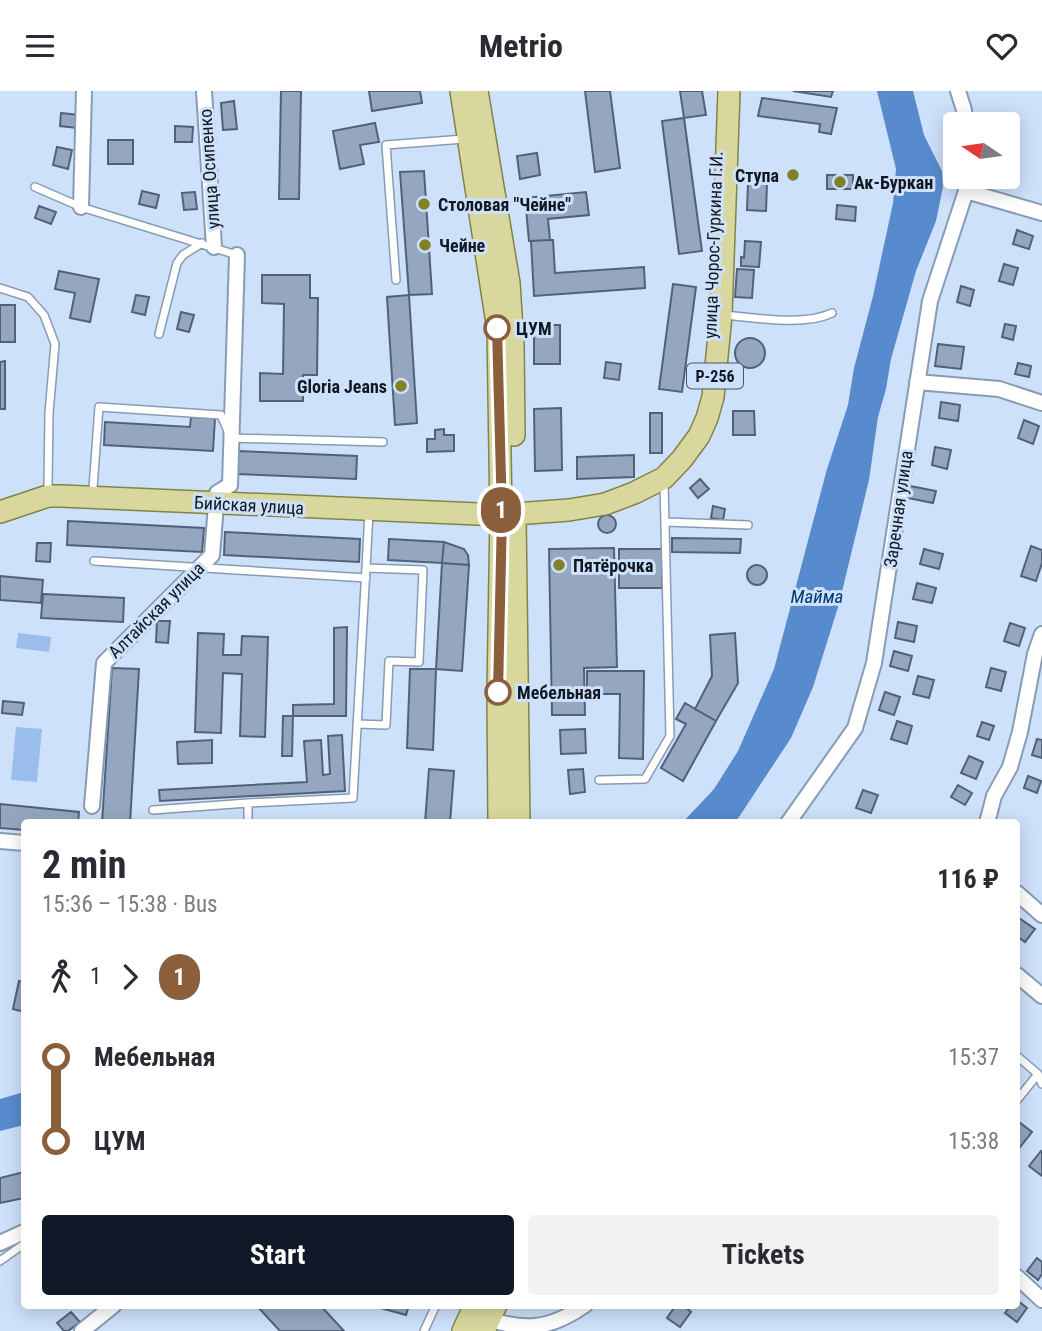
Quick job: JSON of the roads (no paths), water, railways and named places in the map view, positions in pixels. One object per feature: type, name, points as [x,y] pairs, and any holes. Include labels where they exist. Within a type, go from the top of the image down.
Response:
[{"type":"main road","points":[[461,91],[498,330],[508,510],[519,819]]},
{"type":"main road","points":[[477,91],[509,283],[513,347],[498,692],[499,819]]},
{"type":"main road","name":"улица Чорос-Гуркина Г.И.","points":[[508,510],[606,496],[657,474],[685,444],[697,424],[703,404],[712,315],[718,91]]},
{"type":"main road","name":"улица Чорос-Гуркина Г.И.","points":[[508,510],[569,510],[605,504],[634,493],[664,478],[691,447],[708,418],[713,397],[721,315],[729,91]]},
{"type":"main road","name":"Бийская улица","points":[[0,502],[48,487],[93,488],[369,510],[508,510]]},
{"type":"main road","name":"Бийская улица","points":[[0,512],[48,496],[217,498],[508,510]]},
{"type":"street","points":[[81,207],[84,91]]},
{"type":"street","name":"улица Осипенко","points":[[204,91],[208,245]]},
{"type":"street","points":[[958,91],[964,112]]},
{"type":"street","name":"Заречная улица","points":[[791,819],[855,728],[874,663],[930,300],[963,189]]},
{"type":"street","points":[[978,189],[1042,213]]},
{"type":"street","name":"Алтайская улица","points":[[92,806],[104,663],[212,555],[217,498],[230,485],[237,254]]},
{"type":"street","points":[[917,382],[999,389],[1042,403]]},
{"type":"street","points":[[988,819],[994,796],[1010,767],[1042,634]]},
{"type":"street","points":[[0,841],[21,843]]},
{"type":"street","points":[[1020,896],[1042,915]]},
{"type":"street","points":[[1020,978],[1042,996]]},
{"type":"street","points":[[0,1243],[21,1233]]},
{"type":"street","points":[[1020,1280],[1042,1300]]},
{"type":"street","points":[[82,1331],[109,1309]]},
{"type":"street","points":[[480,1318],[512,1331],[532,1331],[552,1329],[580,1309]]},
{"type":"lane","points":[[396,280],[386,145],[468,139]]},
{"type":"lane","points":[[35,187],[81,207],[237,254]]},
{"type":"lane","points":[[159,334],[177,263],[183,255],[208,245]]},
{"type":"lane","points":[[0,288],[28,297],[44,315],[55,344],[49,413],[48,487]]},
{"type":"lane","points":[[721,315],[804,320],[821,318],[832,313]]},
{"type":"lane","points":[[93,488],[99,407],[221,415],[231,437],[383,443]]},
{"type":"lane","points":[[600,780],[645,779],[670,736],[664,478]]},
{"type":"lane","points":[[153,810],[354,798],[369,510]]},
{"type":"lane","points":[[666,522],[748,525]]},
{"type":"lane","points":[[93,561],[366,578]]},
{"type":"lane","points":[[358,724],[386,726],[389,661],[419,662],[423,570],[366,568]]},
{"type":"lane","points":[[248,803],[248,819]]},
{"type":"lane","points":[[1020,1059],[1038,1074],[1042,1084]]},
{"type":"lane","points":[[1020,1096],[1038,1074]]},
{"type":"lane","points":[[0,1261],[21,1246]]},
{"type":"lane","points":[[424,1331],[434,1309]]},
{"type":"water","name":"Майма","points":[[877,91],[913,91],[924,135],[942,171],[943,187],[936,221],[916,271],[891,359],[878,417],[869,480],[839,604],[813,687],[791,738],[739,817],[686,819],[714,789],[738,751],[774,669],[827,469],[848,405],[854,368],[893,203],[896,169]]},
{"type":"water","points":[[21,1093],[21,1126],[0,1131],[0,1099]]},
{"type":"place","name":"Ступа","points":[[793,175]]},
{"type":"place","name":"Ак-Буркан","points":[[840,182]]},
{"type":"place","name":"Столовая \"Чейне\"","points":[[424,204]]},
{"type":"place","name":"Чейне","points":[[425,245]]},
{"type":"place","name":"ЦУМ","points":[[497,328]]},
{"type":"place","name":"Gloria Jeans","points":[[401,386]]},
{"type":"place","name":"Пятёрочка","points":[[559,565]]},
{"type":"place","name":"Мебельная","points":[[498,692]]}]
